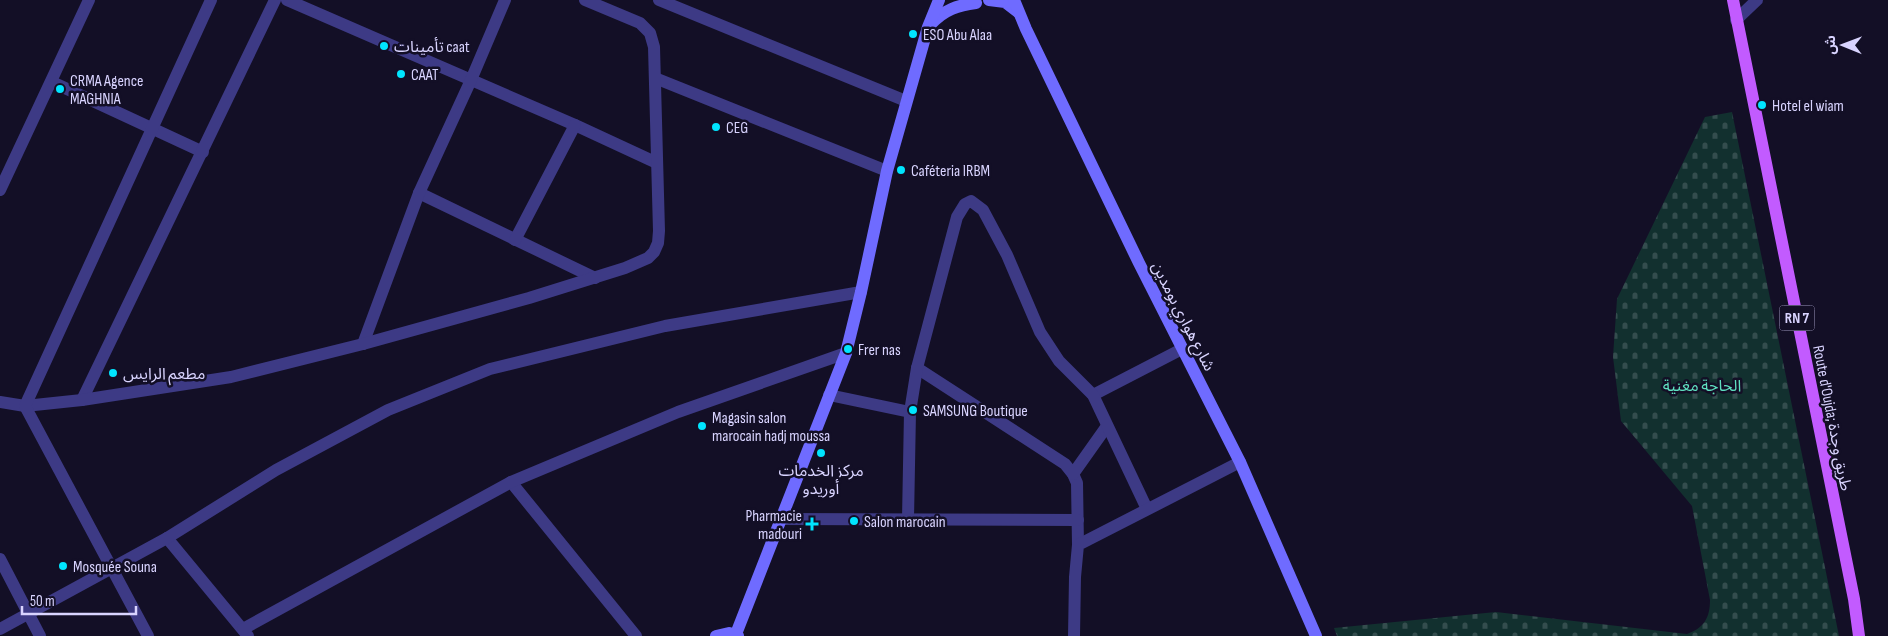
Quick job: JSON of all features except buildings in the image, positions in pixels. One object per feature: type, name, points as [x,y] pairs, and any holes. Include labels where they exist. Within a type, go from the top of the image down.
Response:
[{"type":"main road","name":"Route d'Oujda; طريق وجدة","points":[[1733,0],[1850,580],[1859,636]]},
{"type":"street","points":[[0,190],[89,0]]},
{"type":"street","points":[[25,406],[211,0]]},
{"type":"street","points":[[82,400],[276,0]]},
{"type":"street","points":[[287,0],[575,124],[658,164]]},
{"type":"street","points":[[363,344],[419,193],[471,80],[505,0]]},
{"type":"street","points":[[0,402],[25,406],[82,400],[230,377],[363,344],[595,278],[648,258],[654,252],[658,243],[659,230],[654,47],[650,33],[640,23],[614,6],[585,0]]},
{"type":"street","points":[[659,0],[906,101]]},
{"type":"street","points":[[716,636],[729,633],[737,635],[846,353],[887,171],[928,27],[939,0]]},
{"type":"street","points":[[1736,20],[1757,0]]},
{"type":"street","points":[[928,27],[937,17],[949,9],[962,4],[980,1],[1005,2],[1016,6]]},
{"type":"street","name":"شارع هواري بومدين","points":[[1016,6],[1182,349],[1240,462],[1316,636]]},
{"type":"street","points":[[655,78],[887,171]]},
{"type":"street","points":[[52,82],[203,152]]},
{"type":"street","points":[[515,240],[575,124]]},
{"type":"street","points":[[419,193],[595,278]]},
{"type":"street","points":[[908,519],[910,412],[917,368],[957,217],[965,204],[971,201],[983,210],[1007,255],[1040,332],[1059,361],[1093,395],[1147,509]]},
{"type":"street","points":[[0,630],[167,538],[276,470],[388,410],[490,369],[665,326],[861,292]]},
{"type":"street","points":[[1093,395],[1182,349]]},
{"type":"street","points":[[167,538],[246,632],[512,482],[678,412],[846,353]]},
{"type":"street","points":[[917,368],[1065,464],[1073,474],[1077,482],[1078,520],[1074,636]]},
{"type":"street","points":[[829,395],[910,412]]},
{"type":"street","points":[[25,406],[148,636]]},
{"type":"street","points":[[1073,474],[1107,426]]},
{"type":"street","points":[[1078,545],[1240,462]]},
{"type":"street","points":[[512,482],[636,636]]},
{"type":"street","points":[[781,519],[1078,520]]},
{"type":"street","points":[[0,559],[40,636]]},
{"type":"green space","name":"الحاجة مغنية","points":[[1732,112],[1839,636],[1337,636],[1334,628],[1496,612],[1687,634],[1702,625],[1709,612],[1710,600],[1692,506],[1621,421],[1613,357],[1617,299],[1705,117]]},
{"type":"place","name":"ESO Abu Alaa","points":[[913,34]]},
{"type":"place","name":"تأمينات caat","points":[[384,46]]},
{"type":"place","name":"CAAT","points":[[401,74]]},
{"type":"place","name":"CRMA Agence MAGHNIA","points":[[60,89]]},
{"type":"place","name":"Hotel el wiam","points":[[1762,105]]},
{"type":"place","name":"CEG","points":[[716,127]]},
{"type":"place","name":"Caféteria IRBM","points":[[901,170]]},
{"type":"place","name":"Frer nas","points":[[848,349]]},
{"type":"place","name":"مطعم الرايس","points":[[113,373]]},
{"type":"place","name":"SAMSUNG Boutique","points":[[913,410]]},
{"type":"place","name":"Magasin salon marocain hadj moussa","points":[[702,426]]},
{"type":"place","name":"مركز الخدمات أوريدو","points":[[821,453]]},
{"type":"place","name":"Salon marocain","points":[[854,521]]},
{"type":"place","name":"Pharmacie madouri","points":[[812,524]]},
{"type":"place","name":"Mosquée Souna","points":[[63,566]]}]
